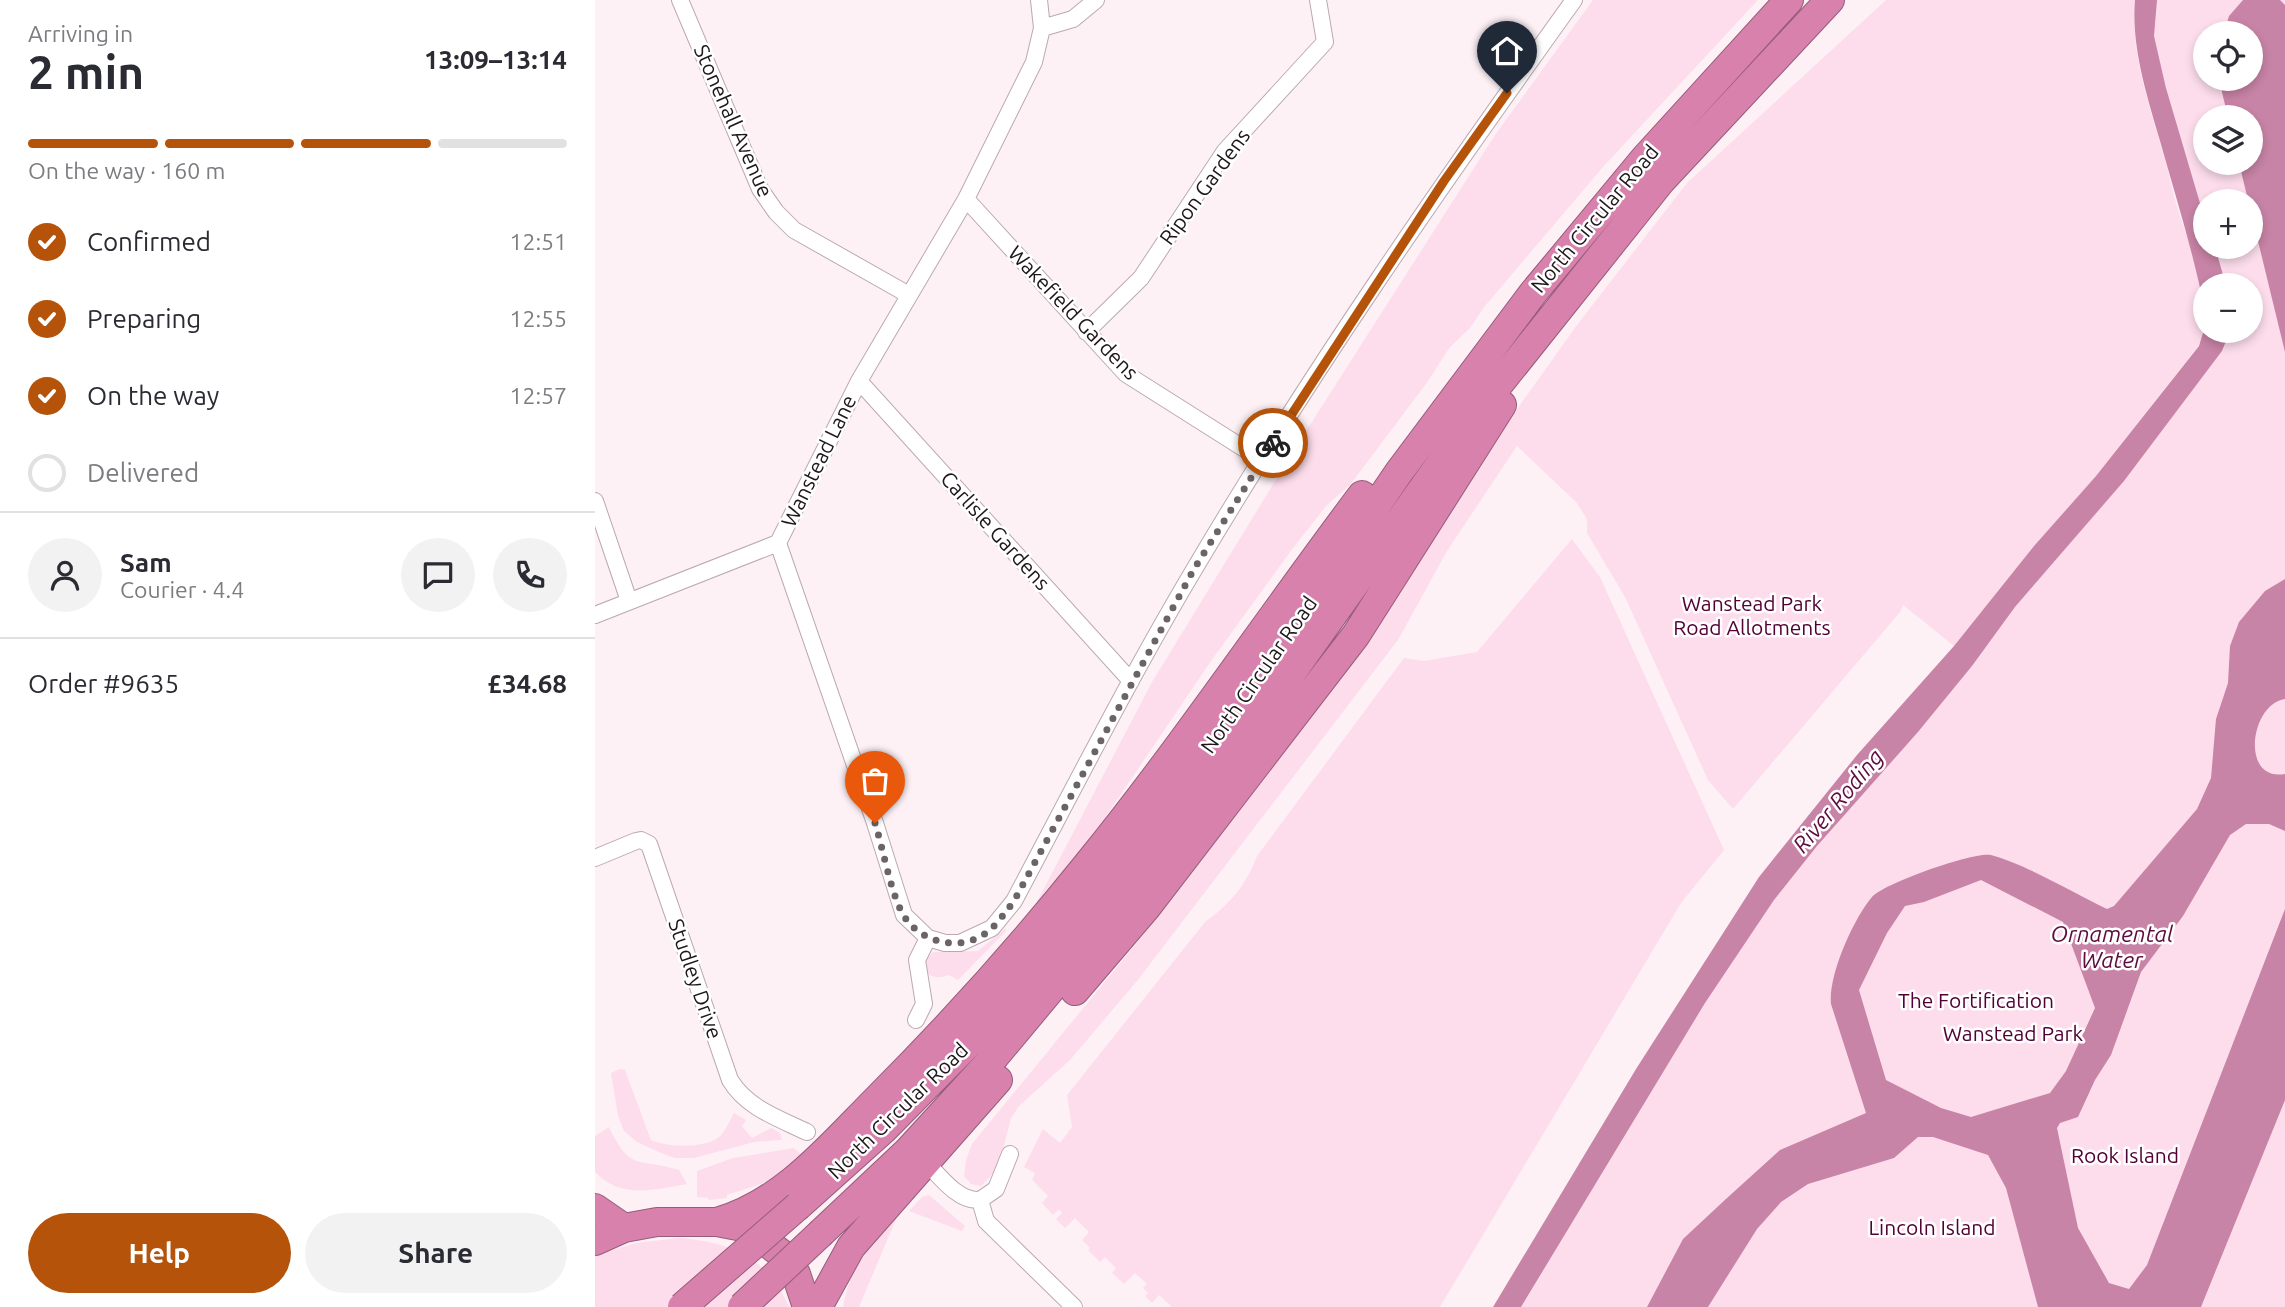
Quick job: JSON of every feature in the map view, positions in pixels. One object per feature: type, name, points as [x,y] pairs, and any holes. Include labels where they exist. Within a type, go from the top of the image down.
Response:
[{"type":"highway","name":"North Circular Road","points":[[682,1307],[885,1128],[976,1036],[1165,807],[1260,676],[1399,472],[1533,293],[1645,158],[1789,0]]},
{"type":"highway","name":"North Circular Road","points":[[742,1307],[908,1151],[987,1065],[1122,904],[1192,814],[1480,408],[1543,327],[1661,181],[1831,0]]},
{"type":"highway","points":[[716,1222],[759,1207],[811,1164],[908,1068],[1027,937],[1088,864],[1163,765],[1380,471],[1533,293]]},
{"type":"highway","points":[[818,1307],[851,1247],[927,1163],[1146,908],[1356,635],[1494,421],[1543,327]]},
{"type":"highway","points":[[595,1208],[624,1228]]},
{"type":"highway","points":[[595,1241],[624,1228],[657,1222],[716,1222],[748,1228],[783,1255],[796,1274],[807,1307]]},
{"type":"street","name":"Stonehall Avenue","points":[[680,0],[760,189],[776,212],[794,230],[909,295]]},
{"type":"street","name":"Wanstead Lane","points":[[928,937],[904,915],[898,901],[875,823],[778,543],[859,381],[966,199],[1034,62],[1042,28],[1039,0]]},
{"type":"street","points":[[1042,28],[1073,19],[1097,0]]},
{"type":"street","name":"Ripon Gardens","points":[[1086,332],[1141,278],[1225,152],[1325,42],[1318,0]]},
{"type":"street","points":[[916,1020],[924,1004],[917,960],[928,937],[945,943],[960,943],[977,937],[992,928],[1014,901],[1194,569],[1444,181],[1574,0]]},
{"type":"street","name":"Wakefield Gardens","points":[[966,199],[1126,374],[1262,460]]},
{"type":"street","name":"Carlisle Gardens","points":[[859,381],[1131,681]]},
{"type":"street","points":[[595,501],[629,601]]},
{"type":"street","points":[[595,615],[778,543]]},
{"type":"street","name":"Studley Drive","points":[[595,858],[636,841],[649,844],[730,1080],[739,1096],[759,1109],[807,1132]]},
{"type":"street","points":[[927,1163],[959,1194],[971,1201],[979,1200],[996,1189],[1010,1154]]},
{"type":"street","points":[[979,1200],[986,1221],[1074,1307]]},
{"type":"green space","points":[[1593,0],[1758,0],[1603,167],[1485,306],[1470,328],[1450,347],[1426,384],[1350,485],[1327,505],[1293,548],[1211,661],[1094,834],[1031,913],[1152,682],[1299,442],[1495,135]]},
{"type":"green space","name":"Wanstead Park Road Allotments","points":[[1886,0],[2135,0],[2135,39],[2142,77],[2198,273],[2193,273],[2193,343],[2199,345],[2096,476],[2034,546],[1954,646],[1903,605],[1900,612],[1733,809],[1708,780],[1625,597],[1587,533],[1587,519],[1576,502],[1517,446],[1447,551],[1398,640],[1137,981],[1070,1060],[1019,1106],[1011,1118],[998,1169],[981,1186],[971,1184],[964,1176],[972,1144],[1144,934],[1256,789],[1421,559],[1522,402],[1577,325],[1687,183]]},
{"type":"green space","name":"Wanstead Park","points":[[2145,0],[2285,0],[2285,1307],[1521,1307],[1705,1003],[1774,900],[1817,846],[1918,732],[1972,666],[2015,607],[2124,481],[2222,351],[2225,343],[2263,343],[2263,273],[2223,273],[2218,259],[2263,259],[2263,189],[2196,189],[2166,88]]},
{"type":"green space","points":[[1572,539],[1600,577],[1724,850],[1681,903],[1440,1307],[1172,1307],[1159,1295],[1152,1303],[1145,1296],[1148,1293],[1143,1288],[1147,1284],[1135,1273],[1124,1284],[1112,1273],[1116,1268],[1105,1257],[1100,1262],[1088,1250],[1090,1248],[1082,1240],[1089,1232],[1075,1218],[1065,1228],[1056,1219],[1062,1213],[1059,1209],[1053,1215],[1042,1203],[1048,1196],[1032,1180],[1035,1173],[1024,1167],[1043,1129],[1060,1143],[1072,1127],[1067,1095],[1205,922],[1236,893],[1257,856],[1404,658],[1424,661],[1477,652]]},
{"type":"green space","points":[[1006,928],[958,980],[949,975],[932,976],[927,971],[924,962],[933,952],[978,951]]},
{"type":"green space","points":[[625,1070],[651,1140],[685,1146],[704,1144],[719,1137],[734,1113],[746,1120],[742,1126],[752,1138],[771,1128],[780,1133],[782,1140],[754,1142],[694,1158],[675,1158],[661,1153],[637,1142],[624,1131],[618,1116],[611,1073]]},
{"type":"green space","points":[[609,1127],[623,1151],[630,1157],[679,1170],[687,1184],[638,1190],[615,1186],[605,1181],[595,1172],[595,1136]]},
{"type":"green space","points":[[794,1148],[801,1154],[773,1180],[727,1195],[727,1198],[709,1200],[697,1197],[697,1171],[733,1158]]},
{"type":"green space","points":[[929,1195],[965,1226],[962,1231],[909,1211],[922,1197]]},
{"type":"green space","points":[[897,1217],[859,1307],[843,1307],[850,1280],[861,1257],[877,1236]]},
{"type":"green space","points":[[678,1238],[714,1243],[745,1255],[770,1275],[789,1307],[595,1307],[595,1255],[636,1243]]},
{"type":"water","points":[[2135,0],[2157,0],[2154,36],[2166,88],[2196,189],[2193,189],[2193,259],[2141,71],[2134,18]]},
{"type":"water","points":[[2243,0],[2280,0],[2285,5],[2285,352],[2262,259],[2263,189],[2245,189],[2242,175],[2263,175],[2263,105],[2225,105],[2222,91],[2263,91],[2263,21],[2228,21]]},
{"type":"water","points":[[2193,259],[2218,259],[2223,273],[2197,273]]},
{"type":"water","name":"River Roding","points":[[2200,343],[2225,343],[2222,351],[2124,481],[2015,607],[1972,666],[1918,732],[1817,846],[1774,900],[1705,1003],[1521,1307],[1493,1307],[1636,1069],[1759,877],[1857,755],[1954,646],[2034,546],[2096,476]]},
{"type":"water","name":"Ornamental Water","points":[[2285,579],[2285,699],[2273,704],[2264,714],[2255,741],[2256,755],[2261,766],[2271,773],[2285,774],[2285,831],[2269,824],[2246,824],[2230,835],[2183,916],[2141,972],[2111,1055],[2095,1080],[2078,1117],[2060,1123],[2057,1128],[2078,1228],[2109,1283],[2129,1289],[2147,1265],[2285,909],[2285,1100],[2201,1307],[2038,1307],[2006,1188],[1988,1155],[1933,1137],[1918,1137],[1894,1158],[1808,1184],[1781,1202],[1757,1229],[1708,1307],[1647,1307],[1683,1239],[1780,1150],[1866,1113],[1831,1004],[1831,992],[1844,948],[1858,918],[1872,897],[1893,884],[1930,869],[1967,858],[1991,855],[2034,872],[2107,909],[2114,906],[2197,809],[2211,778],[2216,719],[2228,683],[2230,646],[2239,622],[2265,591]],"holes":[[[1981,880],[2063,922],[2095,1008],[2066,1071],[2050,1093],[1971,1117],[1941,1108],[1886,1080],[1859,990],[1887,933],[1905,906],[1924,902]]]},
{"type":"way so far","points":[[875,823],[898,901],[913,926],[928,937],[945,943],[960,943],[992,928],[1014,901],[1194,569],[1273,443]]},
{"type":"route","points":[[1273,443],[1444,181],[1507,93]]},
{"type":"park label","name":"The Fortification","points":[[1976,1001]]},
{"type":"park label","name":"Rook Island","points":[[2125,1156]]},
{"type":"park label","name":"Lincoln Island","points":[[1932,1228]]}]
